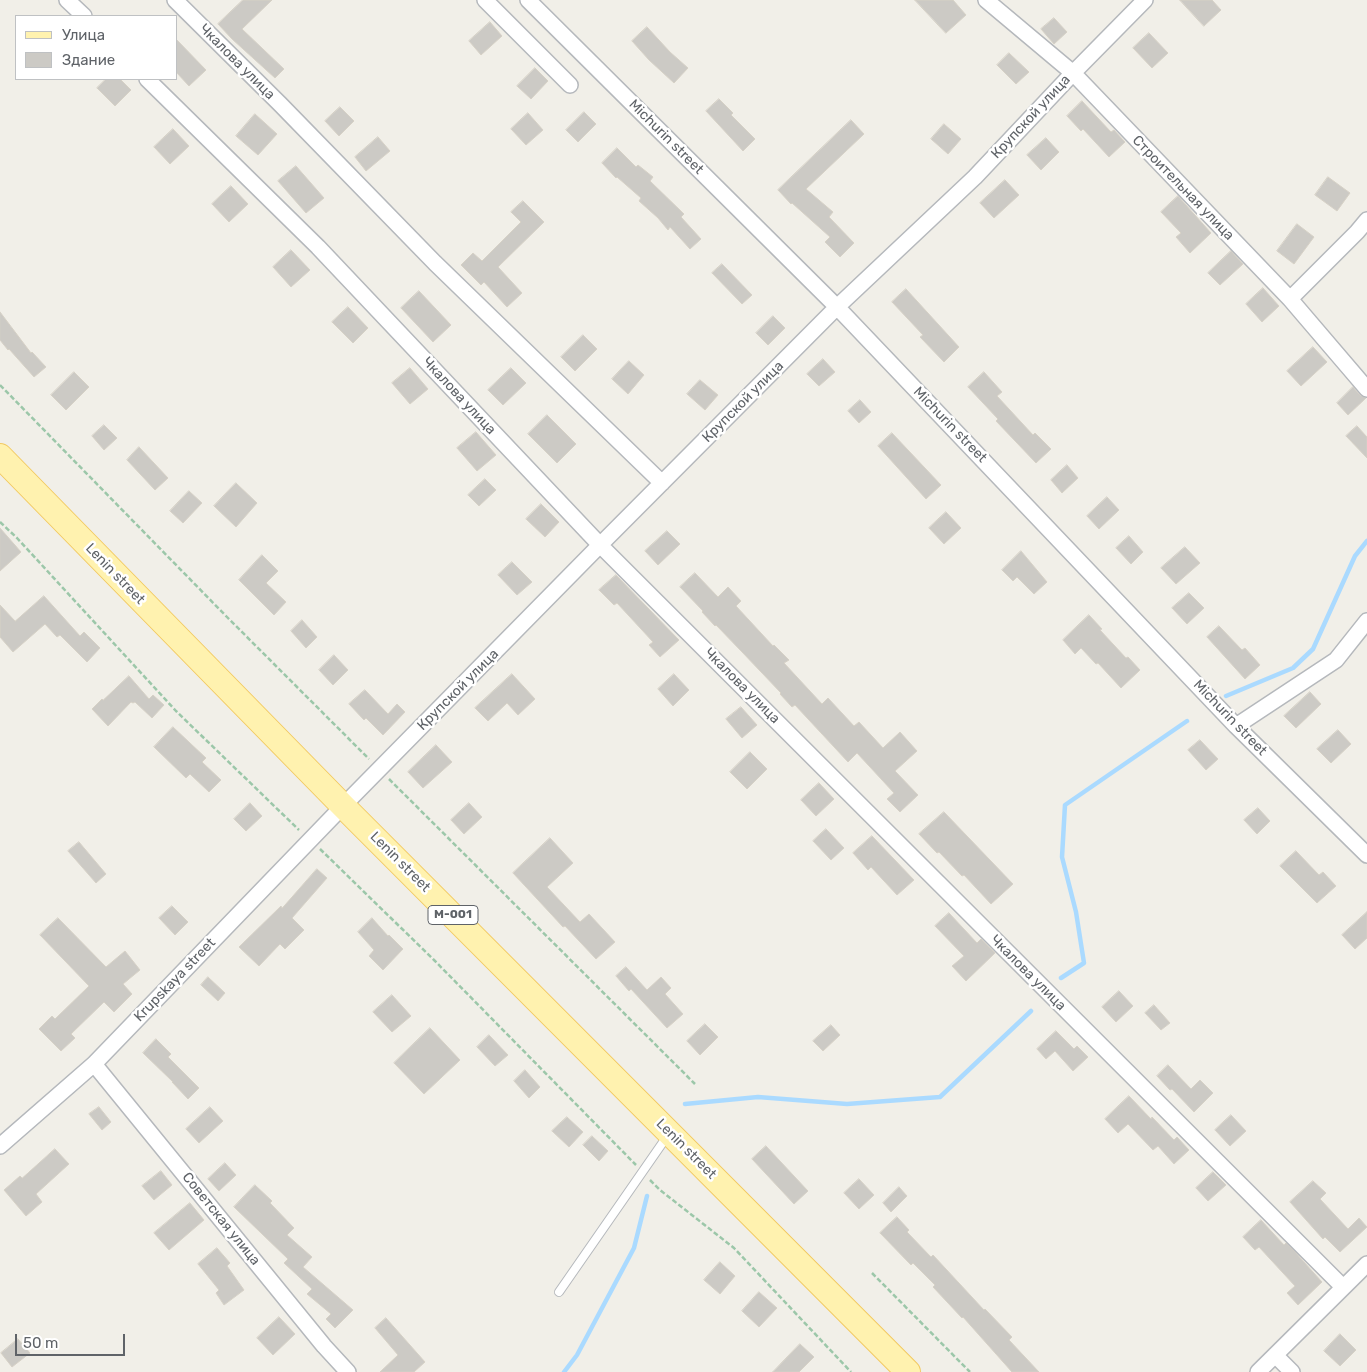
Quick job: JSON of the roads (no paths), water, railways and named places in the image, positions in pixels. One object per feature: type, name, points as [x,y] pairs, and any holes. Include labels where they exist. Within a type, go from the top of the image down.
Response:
[{"type":"main road","name":"Lenin street","points":[[0,456],[343,806],[908,1372]]},
{"type":"street","points":[[67,0],[83,15]]},
{"type":"street","name":"Чкалова улица","points":[[175,0],[280,104],[435,263],[662,483]]},
{"type":"street","points":[[485,0],[570,85]]},
{"type":"street","name":"Michurin street","points":[[528,0],[837,307],[1236,726],[1367,855]]},
{"type":"street","name":"Строительная улица","points":[[986,0],[1073,73],[1290,299],[1367,389]]},
{"type":"street","name":"Крупской улица","points":[[343,806],[837,307],[975,177],[1145,0]]},
{"type":"street","name":"Чкалова улица","points":[[148,80],[318,248],[600,545],[1343,1287]]},
{"type":"street","points":[[1290,299],[1367,220]]},
{"type":"street","points":[[1236,726],[1336,660],[1367,621]]},
{"type":"street","name":"Krupskaya street","points":[[0,1146],[94,1064],[343,806]]},
{"type":"street","name":"Советская улица","points":[[94,1064],[324,1346],[348,1372]]},
{"type":"street","points":[[1258,1372],[1367,1264]]},
{"type":"street","points":[[1275,1355],[1292,1372]]},
{"type":"lane","points":[[559,1292],[669,1133]]},
{"type":"waterway","points":[[1226,696],[1293,668],[1313,649],[1355,556],[1367,541]]},
{"type":"waterway","points":[[1061,978],[1084,963],[1076,912],[1062,857],[1065,805],[1187,721]]},
{"type":"waterway","points":[[685,1104],[758,1097],[847,1104],[940,1097],[1031,1011]]},
{"type":"waterway","points":[[564,1372],[577,1355],[634,1248],[647,1196]]}]
